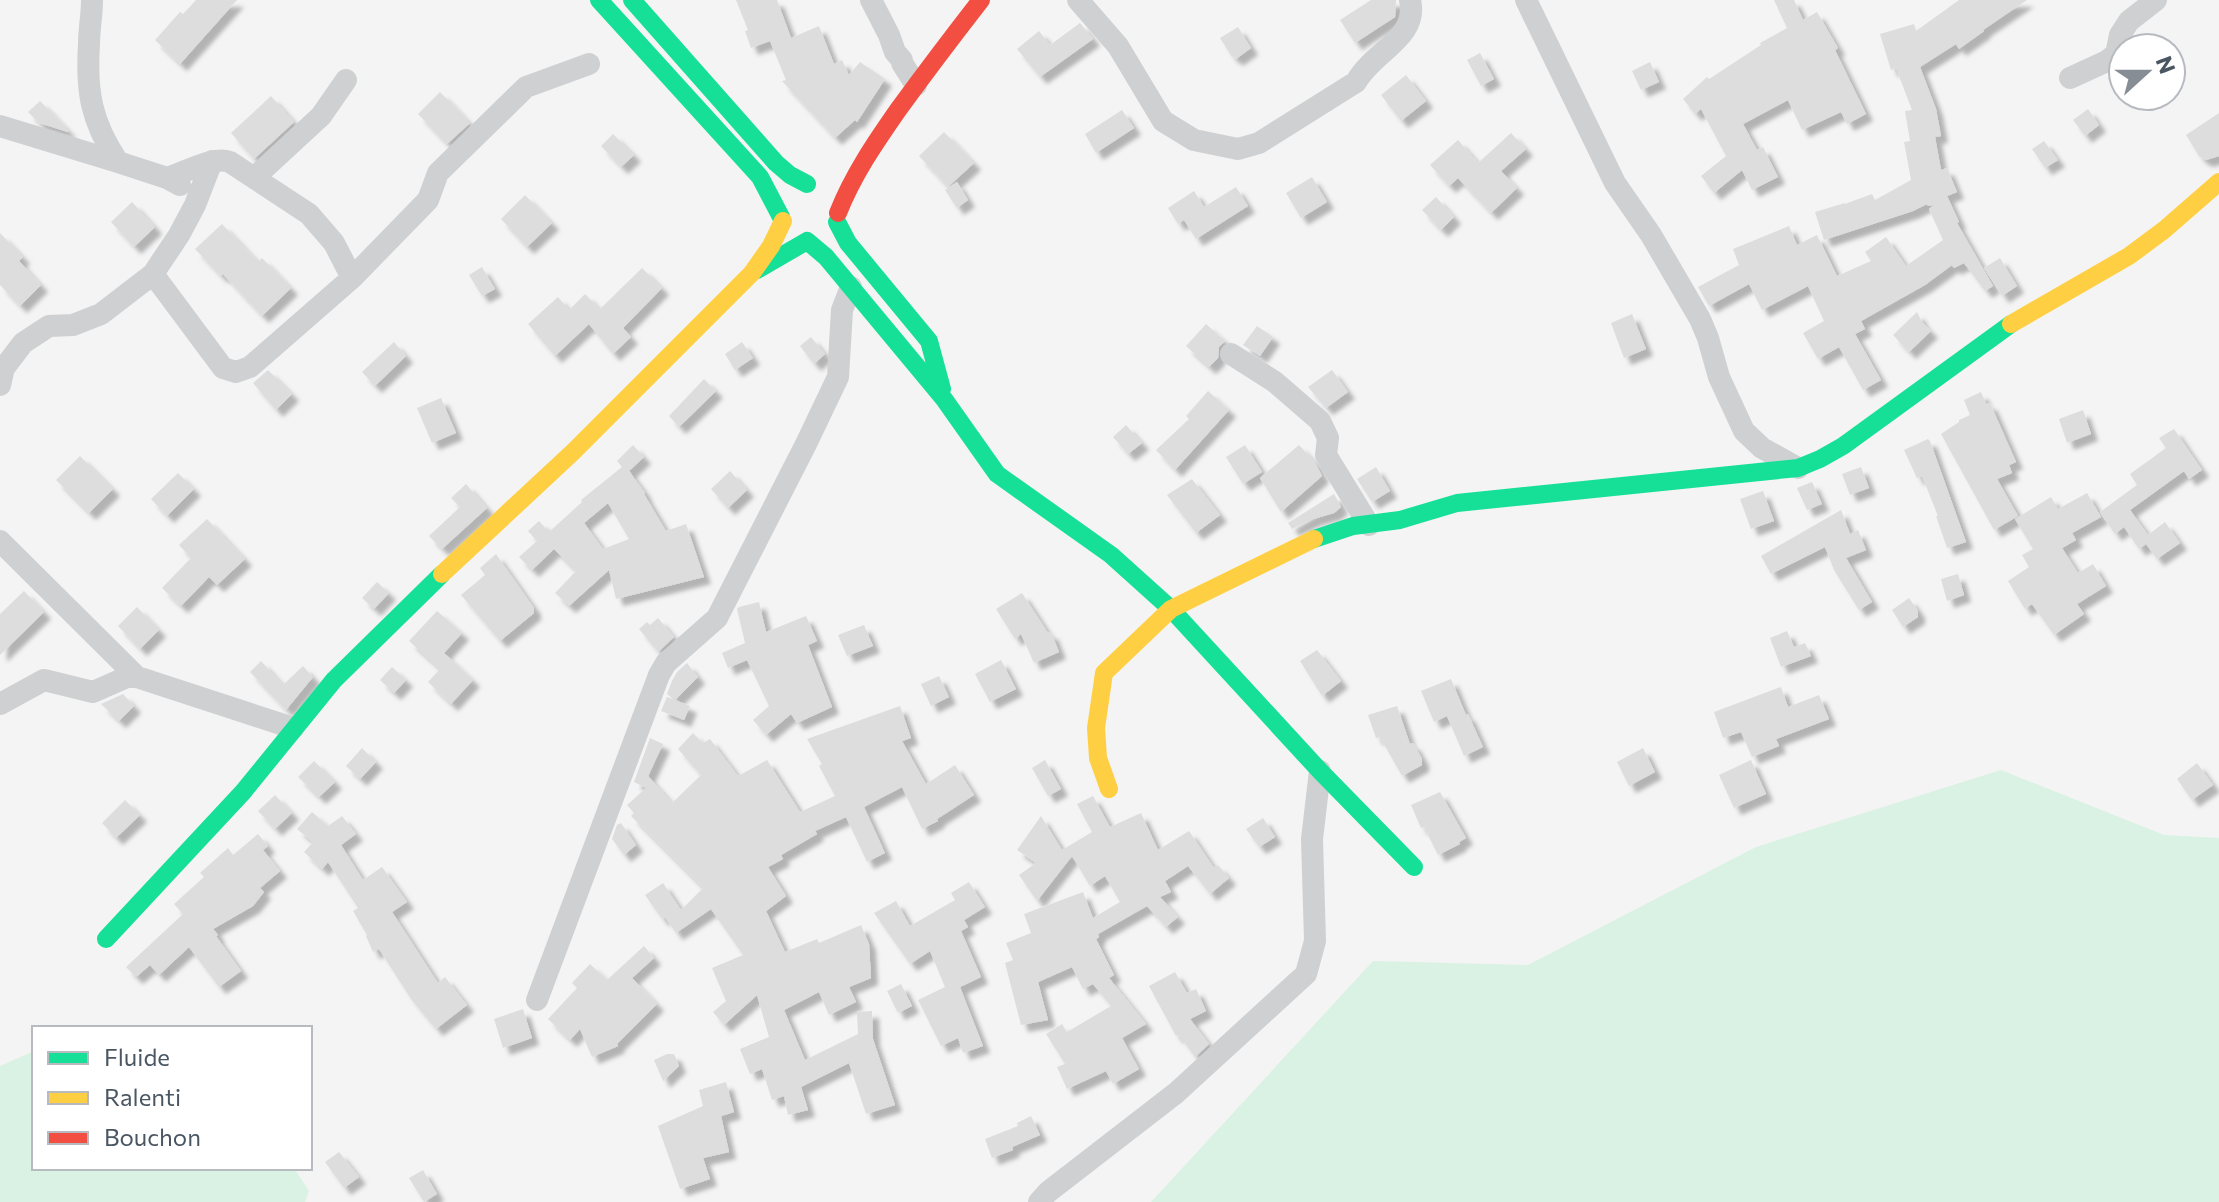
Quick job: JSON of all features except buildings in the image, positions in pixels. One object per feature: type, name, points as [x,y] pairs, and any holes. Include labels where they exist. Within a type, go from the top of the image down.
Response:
[{"type":"street","points":[[92,0],[88,82],[94,116],[102,138],[118,162]]},
{"type":"street","points":[[599,0],[760,177],[789,233],[807,241],[826,257],[944,399],[997,474],[1111,555],[1171,609],[1320,771],[1414,867]]},
{"type":"street","points":[[632,0],[776,163],[790,175],[821,182],[832,195],[848,243],[929,341],[944,399]]},
{"type":"street","points":[[871,0],[895,52],[916,85]]},
{"type":"street","points":[[752,273],[807,241],[825,237],[862,161],[981,0]]},
{"type":"street","points":[[1078,0],[1118,46],[1163,121],[1194,140],[1238,149],[1259,143],[1356,82],[1363,69],[1408,28],[1413,12],[1410,0]]},
{"type":"street","points":[[1526,0],[1615,183],[1651,235],[1700,319],[1719,377],[1744,431],[1762,448],[1798,468]]},
{"type":"street","points":[[2070,78],[2116,54],[2120,35],[2129,21],[2156,0]]},
{"type":"street","points":[[153,274],[223,368],[236,372],[250,367],[352,278],[428,200],[438,173],[526,87],[589,64]]},
{"type":"street","points":[[255,177],[321,116],[346,80]]},
{"type":"street","points":[[0,126],[167,178],[183,187],[195,205]]},
{"type":"street","points":[[167,178],[223,159],[309,214],[334,243],[352,278]]},
{"type":"street","points":[[0,385],[4,368],[23,343],[49,326],[73,325],[101,314],[153,274],[195,205],[212,161]]},
{"type":"street","points":[[106,939],[243,792],[334,680],[404,609],[573,452],[752,273],[771,246],[782,219],[784,199],[790,192],[821,182],[862,161]]},
{"type":"street","points":[[1109,789],[1098,758],[1096,728],[1104,673],[1171,609],[1321,535],[1353,526],[1400,520],[1457,503],[1798,468],[1843,446],[2034,309],[2131,255],[2219,182]]},
{"type":"street","points":[[537,1000],[659,675],[666,663],[717,618],[838,377],[842,310],[851,287]]},
{"type":"street","points":[[1231,354],[1275,382],[1320,421],[1328,438],[1326,455],[1369,525]]},
{"type":"street","points":[[0,541],[137,677]]},
{"type":"street","points":[[0,704],[44,680],[93,692],[127,677],[137,677],[293,728]]},
{"type":"street","points":[[1039,1202],[1176,1093],[1306,974],[1315,941],[1312,839],[1320,771]]},
{"type":"green space","points":[[2001,770],[2164,835],[2219,838],[2219,1202],[1151,1202],[1373,961],[1528,965],[1756,847]]},
{"type":"green space","points":[[32,1052],[32,1170],[295,1170],[309,1191],[305,1202],[0,1202],[0,1066]]},
{"type":"traffic: fast","points":[[599,0],[760,177],[781,217]]},
{"type":"traffic: fast","points":[[632,0],[776,163],[807,184]]},
{"type":"traffic: fast","points":[[837,222],[848,243],[929,341],[942,389]]},
{"type":"traffic: fast","points":[[757,270],[807,241],[826,257],[944,399],[997,474],[1111,555],[1171,609],[1320,771],[1414,867]]},
{"type":"traffic: fast","points":[[1314,539],[1353,526],[1400,520],[1457,503],[1798,468],[1843,446],[2011,324]]},
{"type":"traffic: fast","points":[[106,939],[243,792],[334,680],[442,574]]},
{"type":"traffic: slow","points":[[2011,324],[2129,256],[2219,182]]},
{"type":"traffic: slow","points":[[442,574],[573,452],[752,273],[771,246],[783,221]]},
{"type":"traffic: slow","points":[[1109,789],[1098,758],[1096,728],[1104,673],[1171,609],[1314,539]]},
{"type":"traffic: jam","points":[[838,213],[881,135],[981,0]]}]
